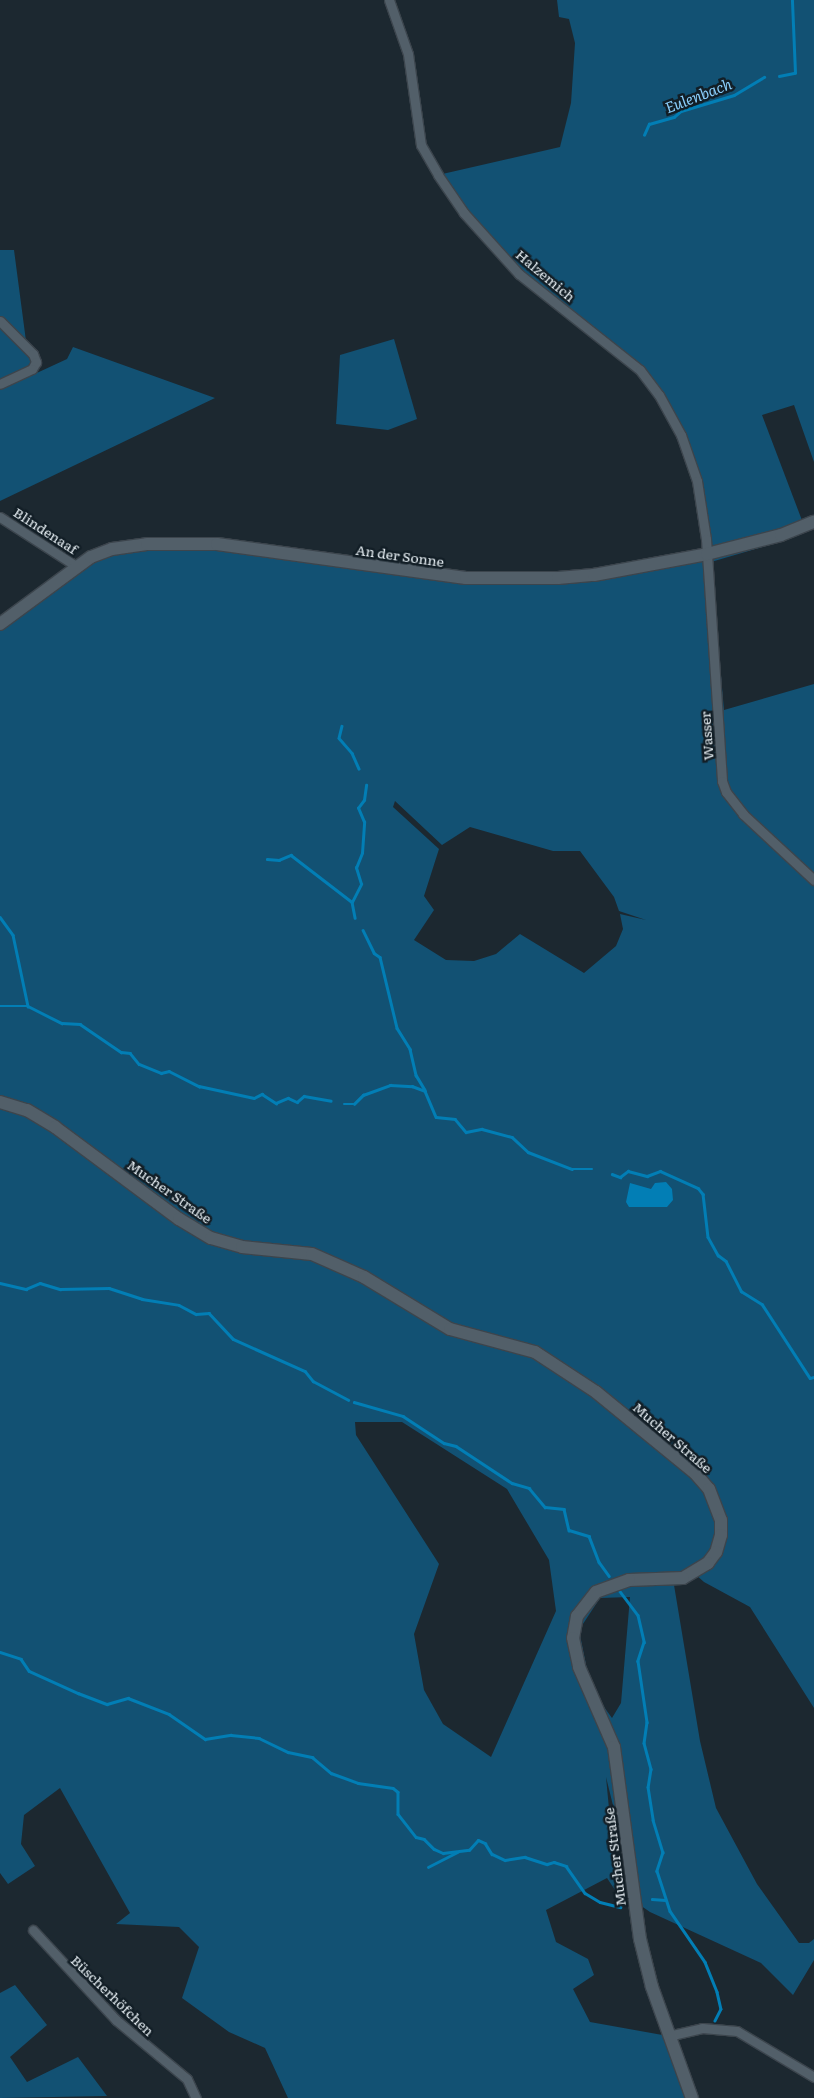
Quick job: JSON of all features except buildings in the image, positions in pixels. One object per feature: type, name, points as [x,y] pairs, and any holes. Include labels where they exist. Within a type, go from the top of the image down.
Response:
[{"type":"main road","name":"An der Sonne","points":[[0,624],[76,566],[112,549],[188,542],[254,548],[415,574],[518,579],[594,575],[707,554],[781,535],[814,522]]},
{"type":"main road","name":"Mucher Straße","points":[[0,1102],[27,1110],[56,1126],[179,1219],[211,1238],[242,1247],[312,1254],[364,1277],[450,1329],[535,1352],[596,1392],[695,1473],[709,1489],[721,1520],[721,1535],[716,1552],[702,1569],[683,1578],[629,1580],[612,1584],[588,1600],[574,1627],[576,1658],[608,1730],[617,1759],[640,1939],[668,2036],[692,2098]]},
{"type":"street","name":"Halzemich","points":[[389,0],[408,54],[421,144],[429,162],[464,213],[519,274],[628,359],[659,395],[690,458],[707,554]]},
{"type":"street","points":[[0,321],[33,354],[36,362],[32,369],[0,384]]},
{"type":"street","name":"Blindenaaf","points":[[0,517],[76,566]]},
{"type":"street","name":"Wasser","points":[[707,554],[722,781],[726,792],[744,814],[814,880]]},
{"type":"street","name":"Büscherhöfchen","points":[[33,1930],[116,2020],[187,2080],[196,2098]]},
{"type":"street","points":[[668,2036],[709,2028],[738,2031],[814,2076]]},
{"type":"shaded area","points":[[557,0],[814,0],[814,462],[794,405],[762,415],[803,523],[773,533],[776,543],[711,562],[724,710],[814,684],[814,1708],[750,1607],[704,1582],[695,1574],[673,1579],[700,1741],[716,1808],[757,1884],[799,1943],[809,1943],[814,1939],[814,1960],[793,1995],[761,1963],[650,1912],[637,1903],[606,1777],[617,1893],[607,1878],[546,1910],[556,1942],[588,1959],[594,1975],[573,1989],[590,2022],[668,2036],[691,2098],[288,2098],[265,2048],[229,2032],[182,1998],[199,1947],[179,1927],[116,1924],[130,1913],[60,1788],[24,1815],[21,1844],[35,1866],[8,1884],[0,1873],[0,624],[101,552],[188,542],[365,566],[558,578],[707,554],[690,458],[649,382],[519,274],[438,175],[560,147],[571,103],[575,43],[569,19],[559,17]],"holes":[[[395,801],[442,845],[470,827],[553,851],[580,851],[614,897],[619,911],[646,920],[620,914],[623,929],[616,946],[584,973],[520,934],[496,954],[474,961],[446,960],[414,940],[434,910],[424,896],[439,849],[393,807]],[[355,1422],[402,1422],[507,1489],[549,1560],[556,1611],[491,1757],[443,1724],[424,1690],[414,1634],[439,1564],[356,1435]],[[630,1597],[621,1703],[612,1718],[591,1689],[579,1630],[600,1598]]]},
{"type":"shaded area","points":[[0,250],[14,250],[26,341],[32,359],[30,367],[0,380]]},
{"type":"shaded area","points":[[394,339],[417,419],[388,430],[336,424],[340,355]]},
{"type":"shaded area","points":[[73,347],[215,398],[0,501],[0,390],[67,359]]},
{"type":"shaded area","points":[[666,1182],[672,1189],[673,1200],[667,1207],[629,1207],[626,1202],[630,1183],[651,1189],[655,1183]]},
{"type":"shaded area","points":[[15,1985],[47,2025],[10,2057],[27,2082],[78,2057],[107,2096],[0,2098],[0,1993]]},
{"type":"waterway","name":"Eulenbach","points":[[779,76],[795,73],[792,0]]},
{"type":"waterway","name":"Eulenbach","points":[[644,135],[649,124],[674,117],[681,111],[734,95],[764,77]]},
{"type":"waterway","points":[[342,726],[339,738],[352,753],[359,769]]},
{"type":"waterway","points":[[352,902],[361,884],[356,868],[362,853],[364,822],[358,808],[364,800],[366,785]]},
{"type":"waterway","points":[[267,859],[279,860],[291,855],[352,902],[355,918]]},
{"type":"waterway","points":[[0,917],[13,935],[28,1006],[62,1023],[80,1024],[121,1052],[130,1053],[139,1064],[161,1073],[169,1071],[199,1086],[254,1098],[262,1094],[276,1103],[288,1098],[297,1102],[304,1096],[331,1101]]},
{"type":"waterway","points":[[363,930],[374,953],[380,957],[397,1028],[410,1049],[416,1075],[425,1090]]},
{"type":"waterway","points":[[0,1006],[28,1006]]},
{"type":"waterway","points":[[344,1104],[354,1104],[363,1095],[390,1085],[412,1086],[425,1091],[436,1117],[455,1119],[466,1132],[482,1129],[512,1137],[528,1152],[572,1169],[592,1169]]},
{"type":"waterway","points":[[612,1174],[620,1177],[628,1171],[647,1176],[660,1171],[698,1188],[703,1194],[708,1237],[718,1255],[726,1261],[741,1291],[762,1304],[810,1378],[814,1377]]},
{"type":"waterway","points":[[0,1283],[26,1289],[40,1283],[60,1289],[109,1288],[142,1299],[179,1305],[196,1314],[209,1313],[233,1339],[305,1371],[313,1381],[348,1400]]},
{"type":"waterway","points":[[354,1402],[403,1416],[444,1443],[456,1446],[512,1483],[529,1488],[545,1507],[564,1509],[569,1530],[589,1536],[599,1562],[609,1576]]},
{"type":"waterway","points":[[619,1590],[638,1615],[644,1642],[638,1661],[647,1722],[644,1743],[651,1769],[648,1787],[653,1820],[663,1852],[657,1871],[670,1911],[705,1962],[717,1992],[721,2009],[715,2021]]},
{"type":"waterway","points":[[0,1652],[21,1659],[29,1671],[107,1704],[128,1698],[169,1714],[205,1739],[231,1735],[259,1738],[288,1752],[312,1757],[331,1773],[358,1783],[393,1788],[398,1792],[398,1814],[416,1837],[424,1839],[434,1849],[443,1853],[469,1850],[478,1840],[485,1843],[492,1854],[505,1860],[525,1857],[547,1864],[554,1862],[566,1866],[585,1893],[600,1902],[620,1907]]},
{"type":"waterway","points":[[428,1867],[457,1852]]},
{"type":"waterway","points":[[652,1899],[665,1900]]}]
